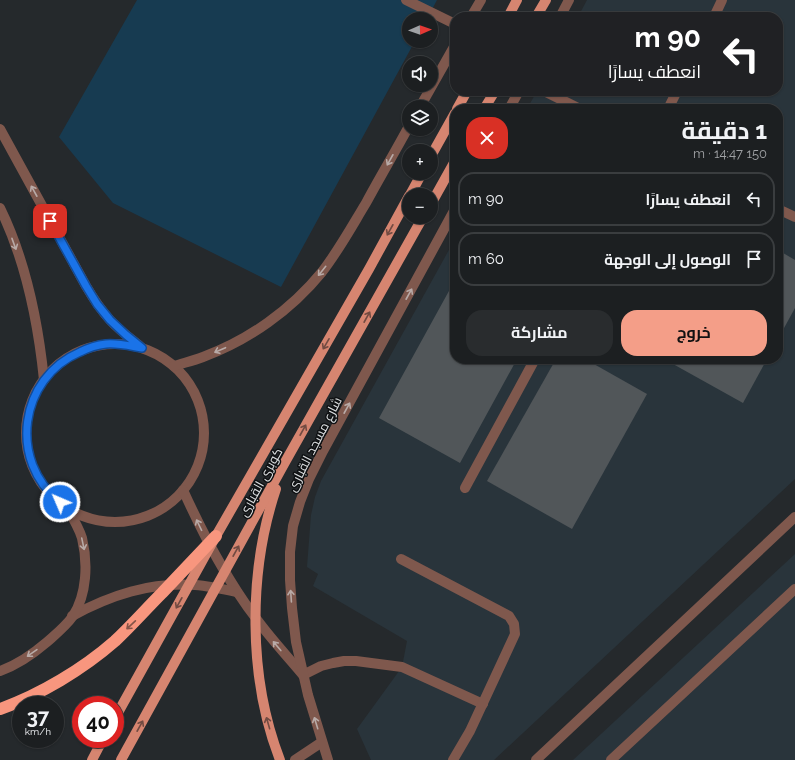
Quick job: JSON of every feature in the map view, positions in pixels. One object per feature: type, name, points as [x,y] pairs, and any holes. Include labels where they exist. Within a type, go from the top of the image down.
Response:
[{"type":"highway","points":[[0,709],[34,694],[62,679],[89,661],[114,641],[137,620],[216,536]]},
{"type":"main road","points":[[511,12],[517,0]]},
{"type":"main road","points":[[539,12],[546,0]]},
{"type":"main road","points":[[438,144],[450,122]]},
{"type":"main road","points":[[438,191],[450,170]]},
{"type":"main road","name":"كوبرى القبارى","points":[[124,702],[216,536],[402,209]]},
{"type":"main road","name":"كوبرى القبارى","points":[[121,760],[284,464],[420,224]]},
{"type":"main road","points":[[280,760],[276,751],[265,710],[258,669],[255,628],[256,586],[261,544],[271,504],[284,464]]},
{"type":"main road","points":[[92,760],[98,748]]},
{"type":"street","points":[[406,0],[450,22]]},
{"type":"street","points":[[474,12],[481,0]]},
{"type":"street","points":[[563,12],[569,0]]},
{"type":"street","points":[[716,12],[722,0]]},
{"type":"street","points":[[424,100],[450,53]]},
{"type":"street","points":[[554,96],[570,104]]},
{"type":"street","points":[[0,129],[97,304],[110,320],[142,348]]},
{"type":"street","points":[[174,366],[230,346],[280,314],[302,294],[322,272],[339,248],[403,136]]},
{"type":"street","points":[[0,208],[25,277],[32,304],[40,345],[44,380]]},
{"type":"street","points":[[783,211],[795,217]]},
{"type":"street","name":"شارع مسجد القبارى","points":[[328,760],[308,695],[296,642],[290,580],[290,552],[293,526],[309,479],[323,451],[450,218]]},
{"type":"street","points":[[106,344],[124,344],[142,348],[159,355],[174,366],[194,393],[201,409],[204,426],[200,460],[193,476],[183,490],[170,503],[155,513],[137,519],[120,522],[101,521],[84,516],[67,508],[53,497],[42,483],[33,466],[28,449],[26,430],[29,412],[35,395],[44,380],[56,366],[71,356],[88,348],[106,344]]},
{"type":"street","points":[[465,488],[532,364]]},
{"type":"street","points":[[183,490],[199,525],[237,592],[258,621],[303,675],[321,666],[344,661],[356,661],[402,667],[483,704]]},
{"type":"street","points":[[0,671],[23,660],[58,633],[72,616],[80,602],[86,570],[85,553],[82,537],[76,522],[67,508]]},
{"type":"street","points":[[536,760],[795,517]]},
{"type":"street","points":[[401,559],[509,616],[514,624],[515,634],[470,731],[453,760]]},
{"type":"street","points":[[72,616],[111,597],[152,587],[195,585],[216,587],[237,592]]},
{"type":"street","points":[[611,760],[795,589]]},
{"type":"street","points":[[296,760],[322,742]]},
{"type":"shaded area","points":[[137,0],[437,0],[431,12],[402,12],[402,48],[411,48],[407,56],[402,56],[402,65],[281,287],[113,203],[59,137]]},
{"type":"shaded area","points":[[587,0],[795,0],[795,479],[494,760],[371,760],[357,729],[402,667],[407,641],[313,586],[318,574],[307,567],[311,515],[315,497],[321,481],[450,248],[450,364],[783,364],[783,104],[530,104],[534,96],[783,96],[783,12],[581,12]]},
{"type":"shaded area","points":[[795,554],[795,760],[573,760]]},
{"type":"building","points":[[783,253],[795,260],[795,308],[783,330]]},
{"type":"building","points":[[450,289],[450,364],[514,364],[460,463],[379,418]]},
{"type":"building","points":[[553,364],[594,364],[647,394],[572,529],[487,481]]},
{"type":"building","points":[[673,364],[764,364],[743,403]]},
{"type":"route","points":[[50,221],[97,304],[110,320],[142,348],[124,344],[106,344],[88,348],[71,356],[56,366],[44,380],[35,395],[29,412],[26,430],[28,449],[33,466],[42,483],[53,497],[60,502]]}]
